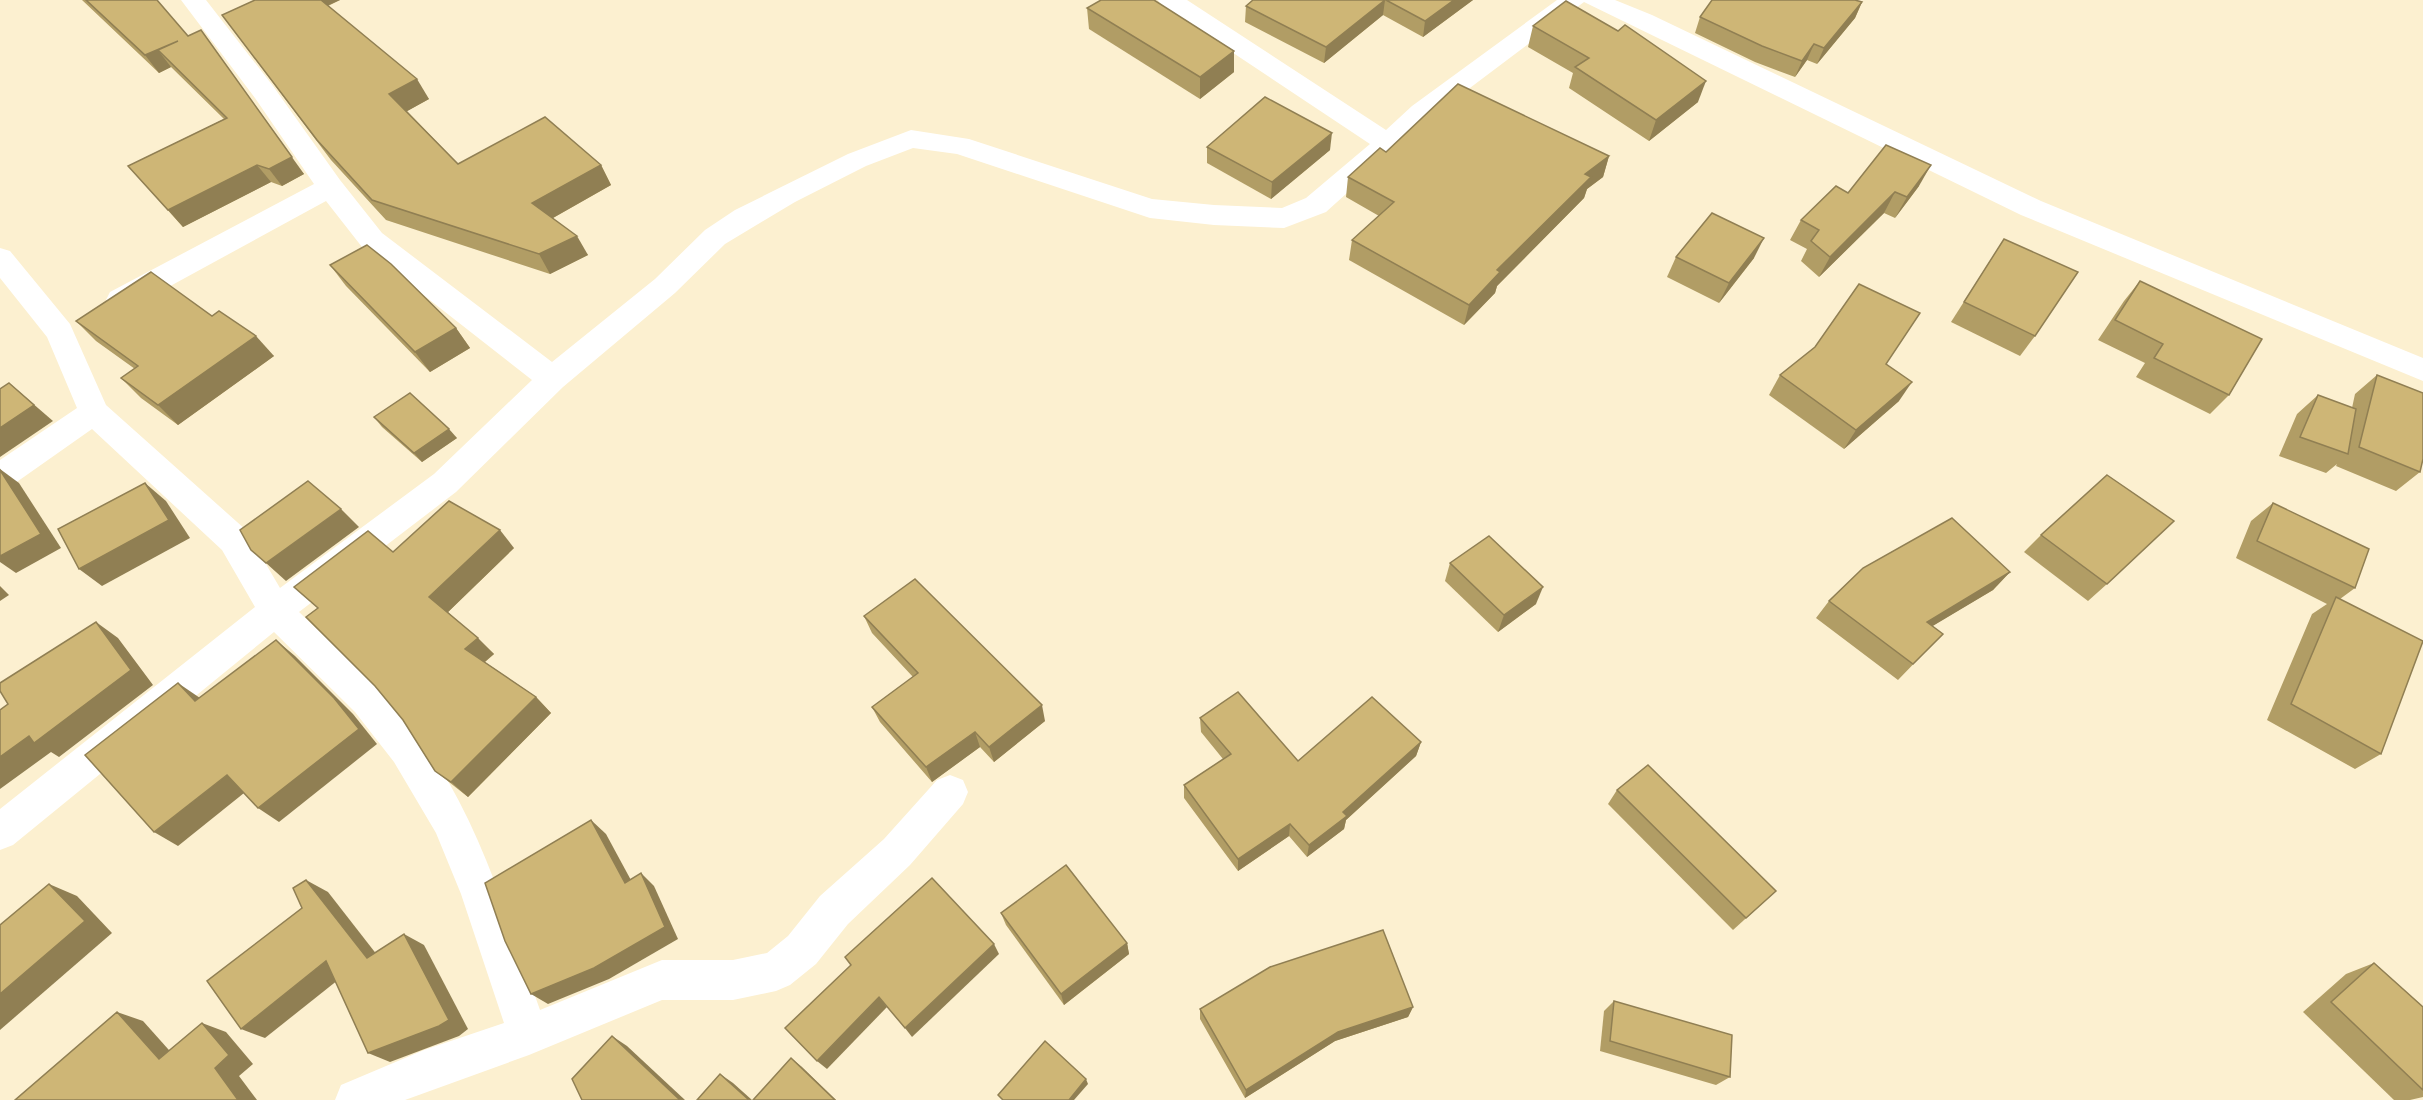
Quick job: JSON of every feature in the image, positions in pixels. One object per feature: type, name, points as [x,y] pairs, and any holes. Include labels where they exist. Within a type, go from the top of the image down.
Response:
[{"type":"street","points":[[193,0],[264,92],[330,187],[372,240],[552,379]]},
{"type":"street","points":[[1170,0],[1388,143]]},
{"type":"street","points":[[0,832],[275,611],[445,483],[552,379],[665,286],[715,237],[745,217],[857,160],[911,140],[960,145],[1150,208],[1215,215],[1284,218],[1316,205],[1388,143],[1421,111],[1573,0]]},
{"type":"street","points":[[1594,0],[1643,20],[2031,208],[2423,370]]},
{"type":"street","points":[[1643,20],[1663,0]]},
{"type":"street","points":[[81,321],[330,187]]},
{"type":"street","points":[[0,258],[81,321],[94,412],[234,540],[275,611],[368,701],[433,789],[451,823],[480,894],[529,1035]]},
{"type":"street","points":[[0,477],[94,412]]},
{"type":"street","points":[[356,1100],[424,1071],[529,1035],[662,980],[733,980],[776,971],[802,950],[834,910],[897,852],[950,792]]},
{"type":"building","points":[[86,0],[157,0],[188,36],[201,30],[292,157],[269,169],[257,165],[168,210],[128,166],[227,118],[158,50],[178,41],[145,55]]},
{"type":"building","points":[[255,0],[321,0],[417,79],[389,94],[458,164],[545,117],[601,165],[532,203],[577,236],[539,254],[372,200],[317,140],[222,15]]},
{"type":"building","points":[[1101,0],[1154,0],[1234,51],[1200,77],[1087,8]]},
{"type":"building","points":[[1253,0],[1385,0],[1326,47],[1246,6]]},
{"type":"building","points":[[1386,0],[1454,0],[1425,21]]},
{"type":"building","points":[[1712,0],[1855,0],[1862,2],[1824,48],[1814,44],[1802,61],[1762,46],[1700,17]]},
{"type":"building","points":[[1566,1],[1618,31],[1625,25],[1706,81],[1656,120],[1575,67],[1589,58],[1533,26]]},
{"type":"building","points":[[1458,84],[1609,156],[1585,174],[1591,177],[1497,270],[1500,272],[1469,305],[1352,240],[1394,202],[1348,177],[1380,148],[1386,152]]},
{"type":"building","points":[[1265,97],[1332,133],[1272,182],[1207,147]]},
{"type":"building","points":[[1886,145],[1931,165],[1907,197],[1895,192],[1830,257],[1811,241],[1819,230],[1801,220],[1836,186],[1848,193]]},
{"type":"building","points":[[1712,213],[1764,238],[1729,283],[1676,257]]},
{"type":"building","points":[[2004,239],[2078,272],[2035,336],[1964,302]]},
{"type":"building","points":[[367,245],[391,264],[456,328],[415,352],[330,265]]},
{"type":"building","points":[[151,272],[212,316],[219,311],[256,336],[158,405],[121,378],[138,366],[76,321]]},
{"type":"building","points":[[2140,281],[2262,339],[2229,395],[2154,358],[2163,344],[2115,320]]},
{"type":"building","points":[[1859,284],[1920,313],[1886,364],[1912,382],[1856,430],[1780,375],[1815,347]]},
{"type":"building","points":[[2377,375],[2423,393],[2423,459],[2420,472],[2359,447]]},
{"type":"building","points":[[9,383],[34,405],[0,428],[0,389]]},
{"type":"building","points":[[410,393],[449,429],[414,453],[374,417]]},
{"type":"building","points":[[2318,395],[2356,409],[2348,454],[2300,437]]},
{"type":"building","points":[[0,470],[41,534],[0,556]]},
{"type":"building","points":[[2107,475],[2174,521],[2107,584],[2041,535]]},
{"type":"building","points":[[308,481],[341,509],[266,563],[251,550],[240,530]]},
{"type":"building","points":[[145,483],[169,520],[79,569],[58,529]]},
{"type":"building","points":[[449,501],[500,530],[429,597],[478,638],[465,649],[536,697],[451,782],[435,771],[403,720],[375,686],[306,617],[318,608],[294,587],[368,531],[393,552]]},
{"type":"building","points":[[2273,503],[2369,549],[2355,588],[2257,541]]},
{"type":"building","points":[[1952,518],[2010,572],[1927,622],[1943,634],[1913,664],[1829,601],[1863,568]]},
{"type":"building","points":[[1489,536],[1543,587],[1504,615],[1450,563]]},
{"type":"building","points":[[915,579],[1042,705],[989,747],[975,732],[926,767],[872,707],[918,673],[864,616]]},
{"type":"building","points":[[2336,597],[2423,641],[2381,754],[2291,704]]},
{"type":"building","points":[[96,622],[131,670],[34,743],[29,736],[0,757],[0,710],[8,704],[0,691],[0,683]]},
{"type":"building","points":[[276,640],[334,698],[359,729],[258,808],[227,775],[154,832],[85,755],[178,683],[195,701]]},
{"type":"building","points":[[1238,692],[1298,761],[1372,697],[1421,742],[1343,812],[1347,816],[1309,845],[1290,824],[1238,859],[1184,785],[1231,754],[1200,718]]},
{"type":"building","points":[[1648,765],[1776,891],[1746,918],[1617,790]]},
{"type":"building","points":[[591,820],[625,883],[641,873],[665,927],[594,968],[531,994],[505,941],[485,883]]},
{"type":"building","points":[[1066,865],[1127,943],[1061,994],[1001,913]]},
{"type":"building","points":[[932,878],[994,944],[905,1028],[879,997],[817,1061],[785,1028],[851,965],[845,957]]},
{"type":"building","points":[[306,880],[367,958],[404,934],[449,1020],[368,1053],[326,961],[241,1029],[207,981],[302,908],[293,888]]},
{"type":"building","points":[[49,884],[85,921],[0,994],[0,925]]},
{"type":"building","points":[[1383,930],[1413,1007],[1338,1032],[1246,1090],[1200,1009],[1270,967]]},
{"type":"building","points":[[2374,963],[2423,1007],[2423,1090],[2331,1002]]},
{"type":"building","points":[[1614,1001],[1732,1035],[1730,1077],[1610,1041]]},
{"type":"building","points":[[117,1012],[159,1059],[202,1023],[229,1055],[215,1068],[238,1100],[15,1100]]},
{"type":"building","points":[[612,1036],[680,1100],[582,1100],[572,1079]]},
{"type":"building","points":[[1045,1041],[1086,1079],[1069,1100],[1003,1100],[998,1095]]},
{"type":"building","points":[[791,1058],[835,1100],[753,1100]]},
{"type":"building","points":[[720,1074],[749,1100],[697,1100]]}]
